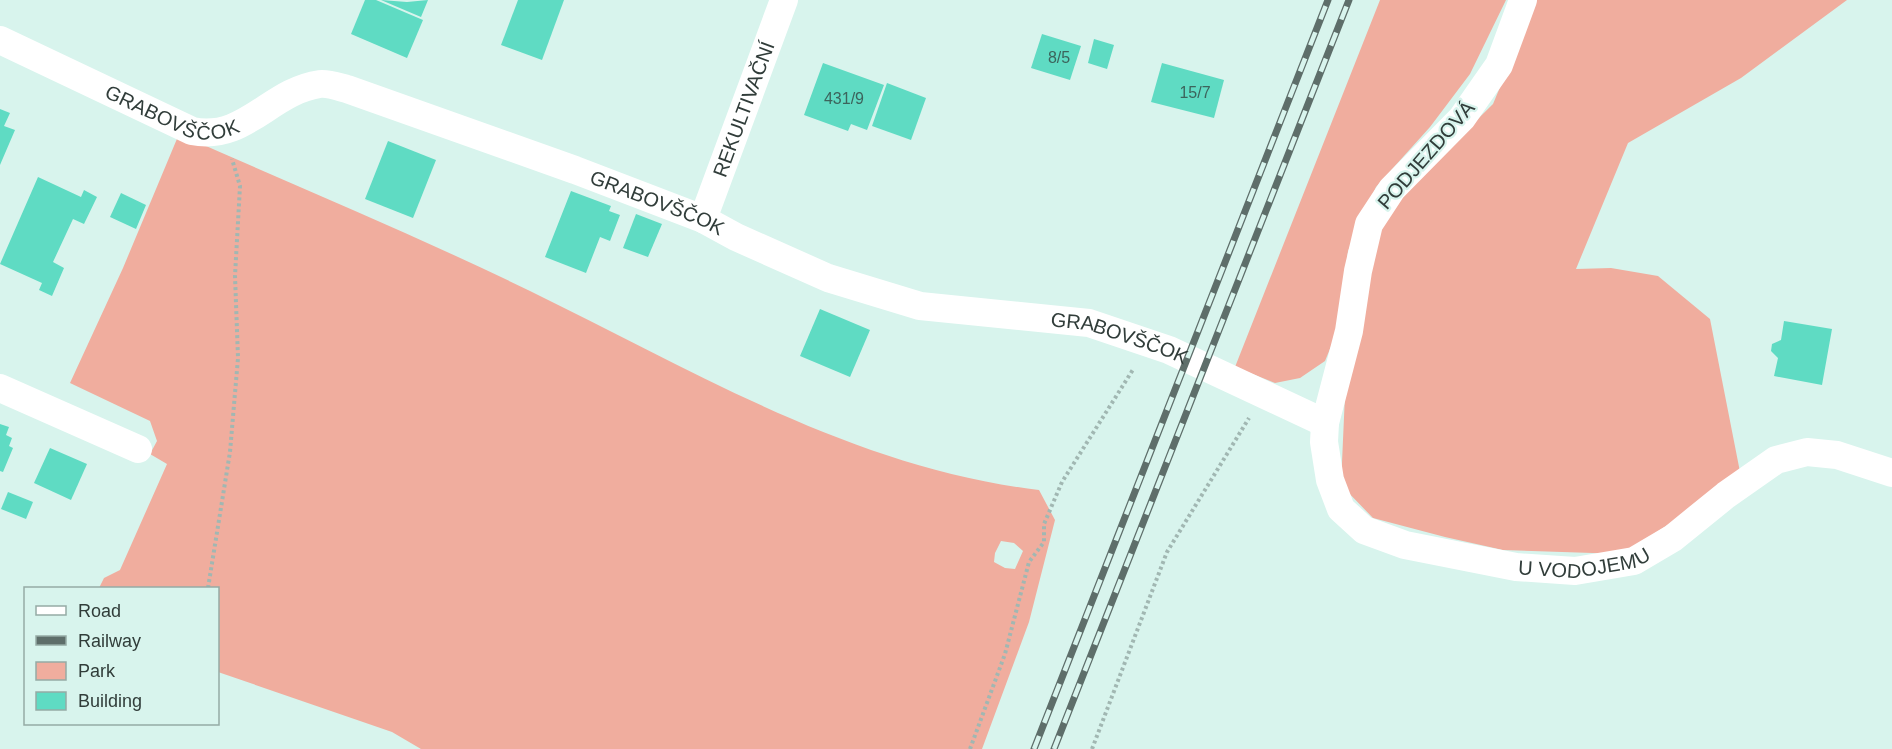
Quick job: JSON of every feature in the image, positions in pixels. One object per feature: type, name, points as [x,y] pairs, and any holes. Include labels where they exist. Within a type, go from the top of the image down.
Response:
[{"type":"street","name":"REKULTIVAČNÍ","points":[[702,219],[784,0]]},
{"type":"street","name":"PODJEZDOVÁ","points":[[1325,423],[1349,331],[1358,271],[1369,224],[1392,189],[1462,118],[1499,65],[1523,0]]},
{"type":"street","name":"GRABOVŠČOK","points":[[0,40],[192,131],[207,134],[224,133],[291,92],[322,84],[434,119],[702,219],[736,237],[828,278],[920,306],[1089,323],[1148,342],[1325,423]]},
{"type":"street","points":[[0,388],[138,449]]},
{"type":"street","name":"U VODOJEMU","points":[[1325,423],[1324,442],[1330,480],[1341,510],[1364,530],[1405,545],[1516,567],[1575,571],[1634,561],[1673,538],[1726,495],[1776,460],[1807,452],[1837,455],[1892,472]]},
{"type":"path","points":[[208,587],[230,452],[238,358],[235,276],[240,186],[224,133]]},
{"type":"path","points":[[970,749],[1005,654],[1029,562],[1044,542],[1044,525],[1062,482],[1123,387],[1148,342]]},
{"type":"path","points":[[1092,749],[1167,552],[1263,394]]},
{"type":"green space","points":[[1380,0],[1506,0],[1470,74],[1430,127],[1376,187],[1348,251],[1339,327],[1325,361],[1300,378],[1275,383],[1235,367]]},
{"type":"green space","points":[[1534,0],[1847,0],[1741,78],[1628,143],[1576,269],[1611,268],[1658,276],[1710,319],[1741,477],[1623,554],[1503,550],[1445,537],[1373,518],[1341,485],[1346,372],[1377,225],[1397,199],[1493,104]]},
{"type":"green space","points":[[179,134],[443,250],[777,412],[904,461],[971,478],[1039,490],[1055,520],[1029,622],[982,749],[421,749],[392,732],[219,672],[219,587],[100,587],[104,578],[120,570],[167,464],[150,454],[157,441],[150,421],[70,383],[123,268]],"holes":[[[1001,541],[1014,543],[1023,551],[1015,569],[1005,568],[994,562],[995,553]]]},
{"type":"building","points":[[365,0],[376,0],[423,20],[407,58],[351,34]]},
{"type":"building","points":[[381,0],[407,2],[428,0],[421,17]]},
{"type":"building","points":[[518,0],[564,0],[542,60],[501,45]]},
{"type":"building","points":[[1042,34],[1081,46],[1070,80],[1031,68]]},
{"type":"building","points":[[1094,39],[1114,45],[1107,69],[1088,63]]},
{"type":"building","points":[[823,63],[884,85],[867,130],[851,124],[848,131],[804,115]]},
{"type":"building","points":[[1162,63],[1224,80],[1214,118],[1151,102]]},
{"type":"building","points":[[887,83],[926,98],[911,140],[872,126]]},
{"type":"building","points":[[0,109],[10,113],[4,126],[15,130],[0,165]]},
{"type":"building","points":[[388,141],[436,160],[413,218],[365,199]]},
{"type":"building","points":[[38,177],[81,197],[84,190],[97,197],[84,224],[73,219],[53,262],[64,268],[52,296],[39,290],[42,283],[0,264]]},
{"type":"building","points":[[571,191],[611,206],[609,211],[620,215],[610,241],[600,237],[586,273],[545,257]]},
{"type":"building","points":[[121,193],[146,205],[136,229],[110,217]]},
{"type":"building","points":[[636,214],[662,224],[648,257],[623,248]]},
{"type":"building","points":[[820,309],[870,330],[850,377],[800,356]]},
{"type":"building","points":[[1784,321],[1832,329],[1822,385],[1774,376],[1778,358],[1771,351],[1772,344],[1781,340]]},
{"type":"building","points":[[0,424],[9,427],[6,435],[12,438],[9,446],[13,448],[3,472],[0,471]]},
{"type":"building","points":[[50,448],[87,464],[71,500],[34,483]]},
{"type":"building","points":[[8,492],[33,502],[26,519],[1,509]]},
{"type":"railway","points":[[1034,749],[1328,0]]},
{"type":"railway","points":[[1054,749],[1349,0]]}]
